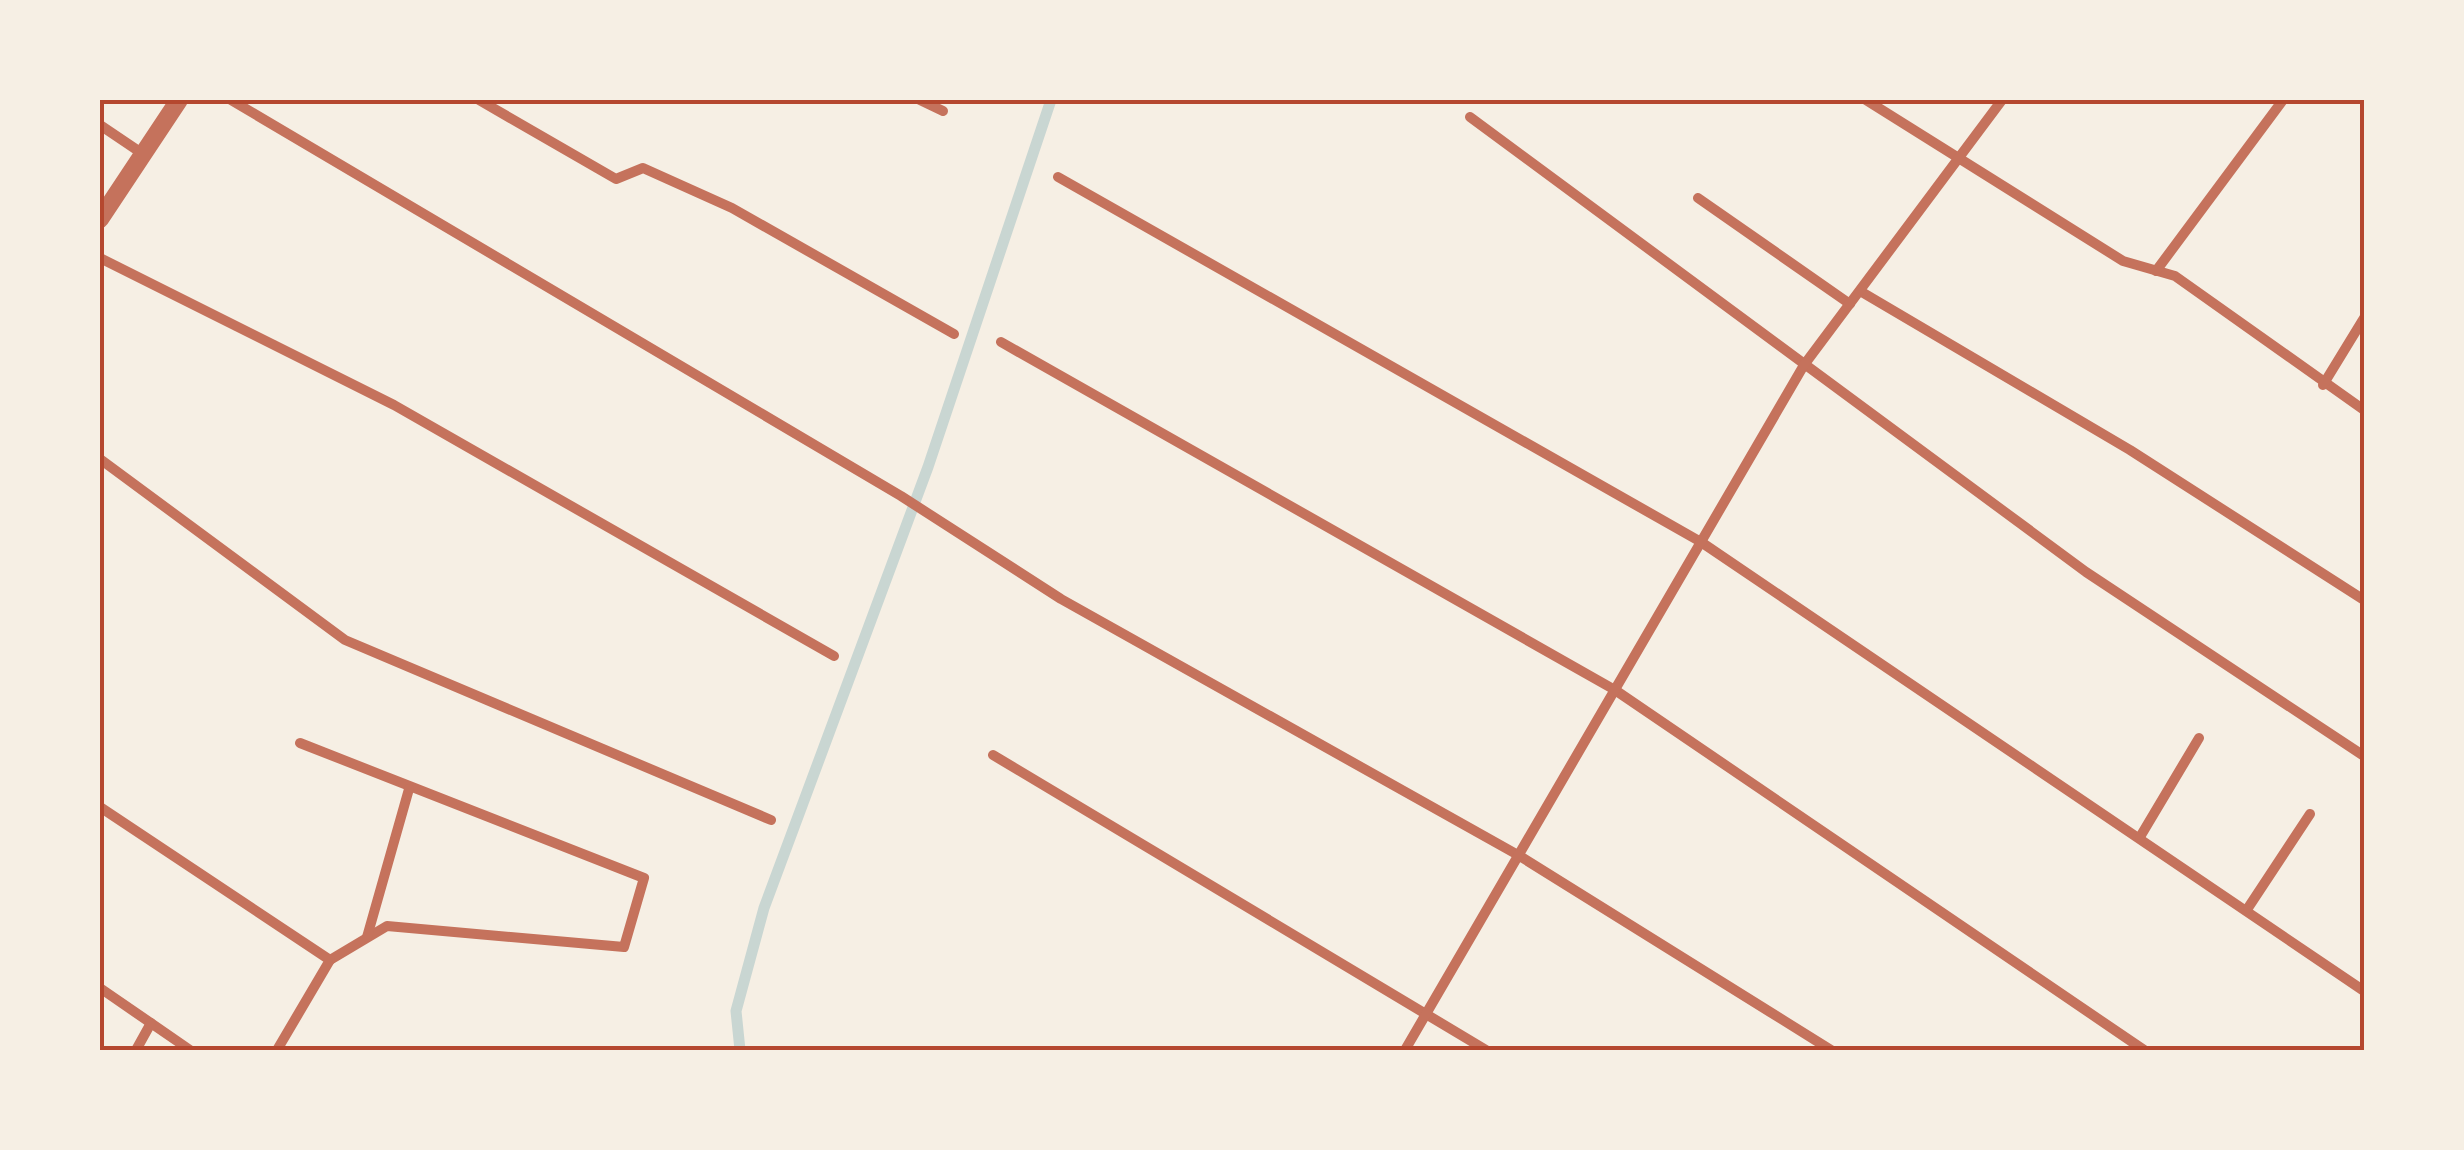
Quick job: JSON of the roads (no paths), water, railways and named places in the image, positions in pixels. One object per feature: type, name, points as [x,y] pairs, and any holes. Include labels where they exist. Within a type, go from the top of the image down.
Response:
[{"type":"street","points":[[100,219],[179,100]]},
{"type":"street","points":[[231,100],[902,496],[1061,598],[1518,855],[1831,1050]]},
{"type":"street","points":[[478,100],[616,178],[643,168],[732,208],[954,334]]},
{"type":"street","points":[[920,100],[943,111]]},
{"type":"street","points":[[1866,100],[2123,261],[2175,276],[2323,385],[2364,410]]},
{"type":"street","points":[[1404,1050],[1804,366],[2002,100]]},
{"type":"street","points":[[2156,271],[2282,100]]},
{"type":"street","points":[[1470,117],[2086,572],[2364,756]]},
{"type":"street","points":[[100,125],[143,154]]},
{"type":"street","points":[[1058,177],[1701,542],[2364,990]]},
{"type":"street","points":[[1698,198],[1850,304]]},
{"type":"street","points":[[100,258],[394,405],[834,656]]},
{"type":"street","points":[[1860,291],[2130,450],[2364,600]]},
{"type":"street","points":[[2323,385],[2364,318]]},
{"type":"street","points":[[1001,342],[1615,690],[2144,1050]]},
{"type":"street","points":[[100,458],[345,640],[770,820]]},
{"type":"street","points":[[2140,836],[2199,738]]},
{"type":"street","points":[[277,1050],[330,960],[387,926],[624,947],[644,878],[409,789],[300,743]]},
{"type":"street","points":[[992,755],[1486,1050]]},
{"type":"street","points":[[367,938],[409,789]]},
{"type":"street","points":[[100,806],[330,960]]},
{"type":"street","points":[[2248,908],[2310,814]]},
{"type":"street","points":[[100,988],[190,1050]]},
{"type":"street","points":[[136,1050],[150,1023]]},
{"type":"waterway","points":[[740,1050],[736,1011],[764,908],[928,467],[1051,100]]}]
